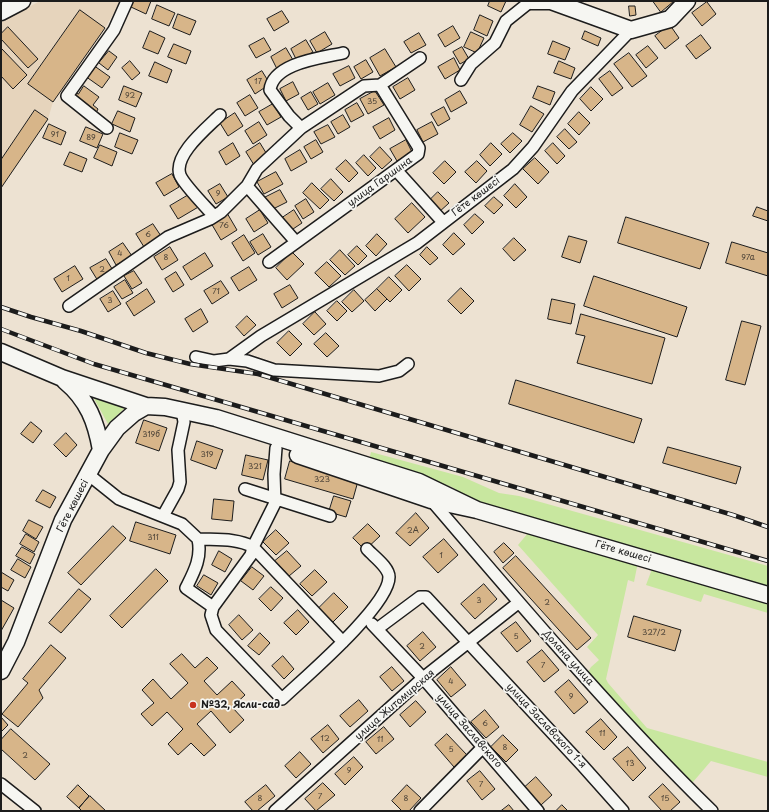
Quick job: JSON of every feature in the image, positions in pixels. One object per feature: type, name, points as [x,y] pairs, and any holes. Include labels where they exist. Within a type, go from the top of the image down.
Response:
[{"type":"main road","points":[[1,12],[22,1]]},
{"type":"main road","points":[[531,1],[551,1],[631,30],[670,19],[687,1]]},
{"type":"main road","points":[[1,352],[62,378],[146,406]]},
{"type":"main road","points":[[62,378],[77,391],[87,405],[97,427],[101,450]]},
{"type":"main road","name":"Гёте көшесі","points":[[1,671],[64,520],[101,450],[117,428],[146,406],[182,410],[216,418],[419,482],[477,510]]},
{"type":"main road","name":"Гёте көшесі","points":[[182,410],[213,426],[430,500],[477,510],[768,595]]},
{"type":"street","points":[[106,128],[67,96],[114,30],[127,1]]},
{"type":"street","points":[[461,80],[471,64],[495,43],[506,21],[531,1]]},
{"type":"street","name":"Гёте көшесі","points":[[229,360],[261,336],[417,243],[513,169],[534,147],[572,91],[631,30]]},
{"type":"street","points":[[302,128],[290,116],[270,90],[271,82],[276,74],[298,64],[343,53]]},
{"type":"street","points":[[69,306],[168,237],[221,212],[247,186],[257,169],[302,128],[364,86],[380,85],[420,58]]},
{"type":"street","name":"улица Гаршина","points":[[269,262],[397,171],[418,154],[419,148],[380,85]]},
{"type":"street","points":[[214,216],[180,176],[179,167],[182,158],[196,139],[220,115]]},
{"type":"street","points":[[397,171],[443,222]]},
{"type":"street","points":[[247,186],[296,242]]},
{"type":"street","points":[[196,357],[214,361],[247,361],[274,370],[379,376],[398,371],[408,364]]},
{"type":"street","points":[[163,516],[178,489],[180,482],[178,450],[184,422],[182,410]]},
{"type":"street","points":[[276,448],[274,474],[275,503],[253,547],[251,555],[213,607],[211,615],[216,630],[282,699],[343,642],[366,618],[388,584],[389,576],[384,567],[367,549]]},
{"type":"street","points":[[89,475],[119,499],[182,524],[198,539],[200,548],[199,558],[186,588],[213,607]]},
{"type":"street","points":[[245,489],[330,516]]},
{"type":"street","name":"Долана улица","points":[[430,500],[518,603],[680,780],[712,811]]},
{"type":"street","points":[[198,539],[234,541],[245,543],[253,547],[343,642]]},
{"type":"street","name":"улица Заславского 1-я","points":[[377,628],[420,597],[424,596],[623,811]]},
{"type":"street","name":"улица Житомирская","points":[[275,811],[424,678],[518,603]]},
{"type":"street","name":"улица Заславского","points":[[366,618],[424,678],[538,811]]},
{"type":"street","points":[[420,811],[483,747]]},
{"type":"street","points":[[1,784],[35,811]]},
{"type":"shaded area","points":[[40,1],[121,1],[105,28],[53,102],[48,119],[1,188],[1,22]]},
{"type":"green space","points":[[91,393],[129,404],[108,424]]},
{"type":"green space","points":[[371,452],[463,477],[499,493],[519,496],[768,566],[768,592],[475,502],[452,487],[369,461]]},
{"type":"green space","points":[[528,533],[636,564],[637,567],[634,582],[628,580],[606,679],[608,683],[647,728],[768,762],[768,777],[711,761],[693,782],[675,779],[587,674],[591,667],[599,660],[587,647],[598,635],[518,545]]},
{"type":"green space","points":[[652,569],[768,604],[768,613],[704,594],[701,602],[646,585]]},
{"type":"building","points":[[133,1],[151,1],[146,14],[131,7]]},
{"type":"building","points":[[490,1],[506,1],[501,12],[488,6]]},
{"type":"building","points":[[653,1],[674,1],[661,12]]},
{"type":"building","points":[[707,2],[716,14],[702,26],[692,13]]},
{"type":"building","points":[[157,5],[175,13],[169,26],[152,19]]},
{"type":"building","points":[[629,6],[635,6],[636,15],[630,16]]},
{"type":"building","points":[[80,10],[105,28],[53,102],[28,84]]},
{"type":"building","points":[[282,11],[289,22],[274,31],[267,19]]},
{"type":"building","points":[[178,14],[196,21],[190,35],[173,28]]},
{"type":"building","points":[[480,15],[493,21],[487,36],[474,30]]},
{"type":"building","points":[[670,25],[679,38],[665,49],[655,36]]},
{"type":"building","points":[[453,26],[460,38],[445,47],[438,35]]},
{"type":"building","points":[[8,27],[38,59],[28,68],[1,39],[1,34]]},
{"type":"building","points":[[150,31],[165,38],[158,54],[143,48]]},
{"type":"building","points":[[585,31],[601,38],[598,46],[582,39]]},
{"type":"building","points":[[325,32],[332,44],[317,53],[310,41]]},
{"type":"building","points":[[471,32],[484,38],[477,53],[464,47]]},
{"type":"building","points":[[419,33],[426,45],[411,53],[404,42]]},
{"type":"building","points":[[701,35],[711,48],[696,59],[686,46]]},
{"type":"building","points":[[264,38],[271,50],[256,58],[249,46]]},
{"type":"building","points":[[306,40],[313,52],[297,61],[291,49]]},
{"type":"building","points":[[553,41],[570,48],[565,60],[548,54]]},
{"type":"building","points":[[174,44],[191,51],[186,64],[168,57]]},
{"type":"building","points":[[648,46],[658,58],[646,68],[636,55]]},
{"type":"building","points":[[462,47],[469,59],[460,64],[453,52]]},
{"type":"building","points":[[1,48],[27,75],[13,89],[1,76]]},
{"type":"building","points":[[286,48],[293,60],[277,69],[271,57]]},
{"type":"building","points":[[385,49],[396,67],[380,76],[370,58]]},
{"type":"building","points":[[109,51],[117,57],[108,70],[99,63]]},
{"type":"building","points":[[629,53],[647,76],[632,87],[614,64]]},
{"type":"building","points":[[454,58],[460,70],[445,79],[438,67]]},
{"type":"building","points":[[366,60],[373,72],[361,79],[354,67]]},
{"type":"building","points":[[130,61],[140,73],[132,80],[122,68]]},
{"type":"building","points":[[559,61],[575,68],[571,79],[554,73]]},
{"type":"building","points":[[155,62],[172,70],[167,83],[149,76]]},
{"type":"building","points":[[93,65],[110,77],[102,88],[85,76]]},
{"type":"building","points":[[349,66],[355,78],[340,86],[333,74]]},
{"type":"building","points":[[262,71],[270,84],[255,94],[247,80]]},
{"type":"building","points":[[610,71],[623,88],[612,96],[599,79]]},
{"type":"building","points":[[408,78],[415,90],[400,99],[393,87]]},
{"type":"building","points":[[293,82],[299,94],[286,101],[280,89]]},
{"type":"building","points":[[328,83],[335,95],[320,104],[313,92]]},
{"type":"building","points":[[84,86],[99,97],[93,105],[98,109],[96,113],[71,96],[74,91],[78,94]]},
{"type":"building","points":[[124,86],[142,93],[136,107],[119,100]]},
{"type":"building","points":[[538,86],[555,92],[550,105],[533,98]]},
{"type":"building","points":[[591,87],[603,99],[591,111],[580,99]]},
{"type":"building","points":[[375,91],[384,105],[368,114],[360,99]]},
{"type":"building","points":[[460,91],[467,103],[451,112],[445,100]]},
{"type":"building","points":[[311,92],[318,104],[308,110],[301,98]]},
{"type":"building","points":[[250,95],[258,108],[245,116],[237,103]]},
{"type":"building","points":[[357,103],[364,115],[351,122],[345,110]]},
{"type":"building","points":[[273,104],[281,117],[267,125],[259,112]]},
{"type":"building","points":[[531,106],[544,114],[532,132],[520,125]]},
{"type":"building","points":[[444,107],[450,119],[438,126],[431,114]]},
{"type":"building","points":[[35,110],[48,119],[1,188],[1,160]]},
{"type":"building","points":[[118,111],[135,118],[130,132],[112,124]]},
{"type":"building","points":[[579,112],[590,123],[579,135],[568,124]]},
{"type":"building","points":[[235,113],[243,126],[228,136],[220,123]]},
{"type":"building","points":[[343,115],[350,127],[338,134],[331,122]]},
{"type":"building","points":[[389,118],[395,130],[380,139],[373,127]]},
{"type":"building","points":[[259,122],[267,135],[253,144],[245,131]]},
{"type":"building","points":[[432,122],[438,134],[423,142],[417,130]]},
{"type":"building","points":[[49,124],[66,132],[61,145],[43,138]]},
{"type":"building","points":[[328,125],[335,137],[321,144],[314,132]]},
{"type":"building","points":[[86,127],[103,134],[97,148],[80,141]]},
{"type":"building","points":[[565,129],[577,142],[569,149],[557,137]]},
{"type":"building","points":[[120,133],[138,140],[132,154],[115,147]]},
{"type":"building","points":[[513,133],[522,141],[510,153],[501,144]]},
{"type":"building","points":[[316,140],[323,152],[311,159],[304,147]]},
{"type":"building","points":[[406,140],[412,152],[397,161],[390,149]]},
{"type":"building","points":[[233,143],[240,156],[226,165],[219,152]]},
{"type":"building","points":[[260,143],[268,156],[254,165],[246,152]]},
{"type":"building","points":[[491,143],[502,154],[490,166],[480,155]]},
{"type":"building","points":[[553,143],[565,156],[557,164],[545,151]]},
{"type":"building","points":[[100,145],[117,152],[112,166],[94,158]]},
{"type":"building","points":[[380,147],[392,160],[382,169],[370,157]]},
{"type":"building","points":[[300,150],[307,162],[291,171],[285,159]]},
{"type":"building","points":[[70,152],[87,159],[82,172],[64,165]]},
{"type":"building","points":[[364,155],[376,168],[368,176],[356,163]]},
{"type":"building","points":[[535,158],[549,172],[538,184],[523,169]]},
{"type":"building","points":[[346,160],[358,173],[349,182],[336,169]]},
{"type":"building","points":[[445,161],[456,172],[444,184],[433,173]]},
{"type":"building","points":[[477,161],[487,171],[476,183],[465,172]]},
{"type":"building","points":[[276,172],[283,184],[264,194],[257,182]]},
{"type":"building","points":[[172,174],[179,187],[164,196],[156,183]]},
{"type":"building","points":[[331,179],[343,192],[334,201],[321,189]]},
{"type":"building","points":[[312,183],[329,200],[320,209],[303,193]]},
{"type":"building","points":[[220,184],[228,197],[216,204],[208,191]]},
{"type":"building","points":[[515,184],[527,197],[516,208],[504,196]]},
{"type":"building","points":[[280,190],[287,202],[271,210],[264,198]]},
{"type":"building","points":[[438,192],[449,203],[438,213],[427,203]]},
{"type":"building","points":[[192,193],[200,206],[178,219],[170,206]]},
{"type":"building","points":[[494,197],[503,205],[494,214],[485,206]]},
{"type":"building","points":[[306,199],[314,212],[303,219],[295,206]]},
{"type":"building","points":[[412,203],[425,217],[408,233],[395,219]]},
{"type":"building","points":[[757,207],[768,211],[768,221],[753,216]]},
{"type":"building","points":[[260,210],[268,223],[254,232],[246,219]]},
{"type":"building","points":[[294,210],[302,223],[290,231],[282,218]]},
{"type":"building","points":[[227,213],[237,230],[221,240],[211,223]]},
{"type":"building","points":[[475,214],[484,222],[472,234],[464,225]]},
{"type":"building","points":[[626,217],[709,243],[700,269],[618,243]]},
{"type":"building","points":[[153,224],[161,236],[144,247],[136,234]]},
{"type":"building","points":[[454,233],[465,244],[453,255],[443,245]]},
{"type":"building","points":[[263,234],[271,247],[258,255],[250,242]]},
{"type":"building","points":[[377,234],[387,244],[376,256],[366,246]]},
{"type":"building","points":[[244,235],[255,253],[243,261],[232,243]]},
{"type":"building","points":[[569,236],[587,241],[580,263],[562,257]]},
{"type":"building","points":[[514,238],[526,250],[514,261],[503,249]]},
{"type":"building","points":[[732,242],[768,253],[768,276],[726,263]]},
{"type":"building","points":[[123,243],[132,256],[116,265],[109,252]]},
{"type":"building","points":[[357,246],[367,256],[358,265],[348,255]]},
{"type":"building","points":[[170,247],[178,260],[162,270],[154,257]]},
{"type":"building","points":[[427,247],[438,258],[430,265],[420,255]]},
{"type":"building","points":[[340,250],[355,266],[345,275],[330,260]]},
{"type":"building","points":[[292,252],[304,264],[287,280],[276,268]]},
{"type":"building","points":[[205,253],[213,266],[191,280],[183,267]]},
{"type":"building","points":[[106,259],[114,272],[98,281],[90,268]]},
{"type":"building","points":[[327,262],[341,276],[329,287],[315,273]]},
{"type":"building","points":[[407,265],[421,279],[409,291],[395,276]]},
{"type":"building","points":[[75,266],[83,279],[62,292],[54,279]]},
{"type":"building","points":[[249,267],[257,280],[239,291],[231,278]]},
{"type":"building","points":[[134,271],[142,283],[132,289],[124,276]]},
{"type":"building","points":[[176,272],[184,285],[173,292],[165,279]]},
{"type":"building","points":[[594,276],[687,307],[677,337],[584,306]]},
{"type":"building","points":[[389,277],[402,290],[390,302],[377,289]]},
{"type":"building","points":[[125,280],[133,293],[122,299],[114,287]]},
{"type":"building","points":[[221,281],[229,293],[212,304],[204,291]]},
{"type":"building","points":[[290,285],[298,298],[282,308],[274,294]]},
{"type":"building","points":[[461,288],[474,301],[461,314],[448,301]]},
{"type":"building","points":[[147,289],[155,302],[134,316],[126,303]]},
{"type":"building","points":[[377,289],[387,299],[375,311],[365,300]]},
{"type":"building","points":[[354,290],[364,301],[352,312],[342,302]]},
{"type":"building","points":[[113,291],[121,304],[108,312],[100,299]]},
{"type":"building","points":[[552,299],[575,304],[571,324],[548,319]]},
{"type":"building","points":[[337,301],[347,311],[337,321],[327,311]]},
{"type":"building","points":[[201,309],[208,322],[193,332],[185,319]]},
{"type":"building","points":[[315,312],[326,324],[314,335],[303,324]]},
{"type":"building","points":[[581,314],[665,338],[652,384],[577,363],[585,336],[576,334]]},
{"type":"building","points":[[247,316],[256,325],[244,336],[236,327]]},
{"type":"building","points":[[742,321],[761,326],[745,385],[726,380]]},
{"type":"building","points":[[289,331],[302,344],[290,356],[277,343]]},
{"type":"building","points":[[326,333],[339,346],[327,357],[314,344]]},
{"type":"building","points":[[516,380],[642,419],[634,443],[509,404]]},
{"type":"building","points":[[144,420],[167,428],[159,451],[136,443]]},
{"type":"building","points":[[31,422],[42,431],[33,443],[21,434]]},
{"type":"building","points":[[66,433],[77,445],[66,457],[54,445]]},
{"type":"building","points":[[197,441],[223,450],[216,469],[191,460]]},
{"type":"building","points":[[668,447],[741,467],[736,484],[663,463]]},
{"type":"building","points":[[246,455],[268,460],[263,480],[242,475]]},
{"type":"building","points":[[290,461],[358,481],[353,499],[285,479]]},
{"type":"building","points":[[43,490],[56,497],[50,508],[36,501]]},
{"type":"building","points":[[334,496],[351,501],[346,517],[329,512]]},
{"type":"building","points":[[214,499],[234,501],[232,521],[212,519]]},
{"type":"building","points":[[416,513],[429,528],[410,546],[396,533]]},
{"type":"building","points":[[29,520],[43,527],[36,539],[23,531]]},
{"type":"building","points":[[136,522],[176,535],[170,554],[130,541]]},
{"type":"building","points":[[368,524],[380,536],[365,550],[353,538]]},
{"type":"building","points":[[113,526],[126,538],[81,585],[68,573]]},
{"type":"building","points":[[276,530],[289,543],[276,555],[263,542]]},
{"type":"building","points":[[26,534],[39,542],[34,552],[20,544]]},
{"type":"building","points":[[444,539],[458,555],[438,573],[423,557]]},
{"type":"building","points":[[504,543],[514,553],[503,563],[494,552]]},
{"type":"building","points":[[22,547],[35,554],[30,564],[16,556]]},
{"type":"building","points":[[219,551],[232,559],[225,572],[212,565]]},
{"type":"building","points":[[287,551],[301,566],[289,576],[275,561]]},
{"type":"building","points":[[516,556],[591,638],[577,650],[503,568]]},
{"type":"building","points":[[18,559],[31,567],[25,578],[11,570]]},
{"type":"building","points":[[252,567],[264,576],[253,590],[241,581]]},
{"type":"building","points":[[156,569],[168,581],[122,628],[110,616]]},
{"type":"building","points":[[315,570],[327,582],[312,596],[300,584]]},
{"type":"building","points":[[1,572],[14,580],[8,591],[1,587]]},
{"type":"building","points":[[204,575],[218,583],[211,595],[197,586]]},
{"type":"building","points":[[484,584],[497,599],[475,619],[461,604]]},
{"type":"building","points":[[271,587],[283,598],[271,611],[259,599]]},
{"type":"building","points":[[79,589],[91,599],[61,633],[49,623]]},
{"type":"building","points":[[334,593],[348,607],[333,622],[319,608]]},
{"type":"building","points":[[1,600],[14,608],[1,631]]},
{"type":"building","points":[[298,610],[309,622],[296,635],[284,623]]},
{"type":"building","points":[[239,615],[253,630],[242,640],[229,625]]},
{"type":"building","points":[[634,616],[681,630],[675,651],[628,637]]},
{"type":"building","points":[[516,622],[531,641],[517,652],[501,633]]},
{"type":"building","points":[[423,632],[436,647],[420,661],[407,646]]},
{"type":"building","points":[[260,633],[270,643],[259,655],[248,646]]},
{"type":"building","points":[[51,645],[66,658],[39,690],[43,698],[18,727],[2,714],[28,683],[23,679]]},
{"type":"building","points":[[542,650],[559,670],[544,682],[527,662]]},
{"type":"building","name":"№32, Ясли-сад","points":[[182,654],[195,668],[207,657],[218,668],[204,681],[217,695],[232,681],[245,695],[232,707],[244,720],[230,733],[211,711],[197,724],[216,745],[204,756],[191,743],[178,755],[168,744],[183,729],[167,712],[152,726],[141,714],[154,703],[142,690],[153,679],[171,699],[188,683],[170,664]]},
{"type":"building","points":[[283,656],[294,669],[284,679],[272,666]]},
{"type":"building","points":[[392,667],[404,681],[392,691],[380,677]]},
{"type":"building","points":[[451,667],[466,685],[451,697],[437,680]]},
{"type":"building","points":[[569,680],[588,702],[574,714],[555,692]]},
{"type":"building","points":[[359,700],[368,711],[350,727],[340,716]]},
{"type":"building","points":[[416,701],[426,712],[410,727],[400,715]]},
{"type":"building","points":[[485,710],[499,727],[486,738],[471,722]]},
{"type":"building","points":[[1,717],[8,725],[1,732]]},
{"type":"building","points":[[601,719],[617,737],[604,750],[586,732]]},
{"type":"building","points":[[328,725],[339,739],[323,753],[311,739]]},
{"type":"building","points":[[384,727],[394,739],[376,754],[366,742]]},
{"type":"building","points":[[11,729],[50,764],[35,780],[1,749],[1,740]]},
{"type":"building","points":[[447,734],[467,755],[454,767],[435,745]]},
{"type":"building","points":[[503,735],[518,750],[506,762],[491,747]]},
{"type":"building","points":[[628,747],[646,768],[633,781],[613,759]]},
{"type":"building","points":[[300,752],[311,764],[296,778],[285,766]]},
{"type":"building","points":[[354,757],[363,767],[345,785],[335,774]]},
{"type":"building","points":[[480,771],[495,789],[482,800],[467,781]]},
{"type":"building","points":[[536,777],[552,795],[541,805],[525,787]]},
{"type":"building","points":[[323,783],[335,795],[316,811],[305,799]]},
{"type":"building","points":[[663,784],[680,802],[670,811],[662,811],[649,797]]},
{"type":"building","points":[[78,785],[89,796],[79,808],[67,797]]},
{"type":"building","points":[[266,785],[275,796],[257,811],[253,811],[245,802]]},
{"type":"building","points":[[407,785],[421,798],[409,811],[402,811],[392,801]]},
{"type":"building","points":[[90,796],[106,811],[82,811],[79,808]]},
{"type":"building","points":[[509,805],[514,811],[501,811]]},
{"type":"building","points":[[562,805],[568,811],[556,811]]},
{"type":"railway","points":[[1,307],[81,331],[146,353],[190,364],[258,374],[733,515],[768,527]]},
{"type":"railway","points":[[1,329],[94,364],[768,561]]},
{"type":"place","name":"№32, Ясли-сад","points":[[193,705]]}]
